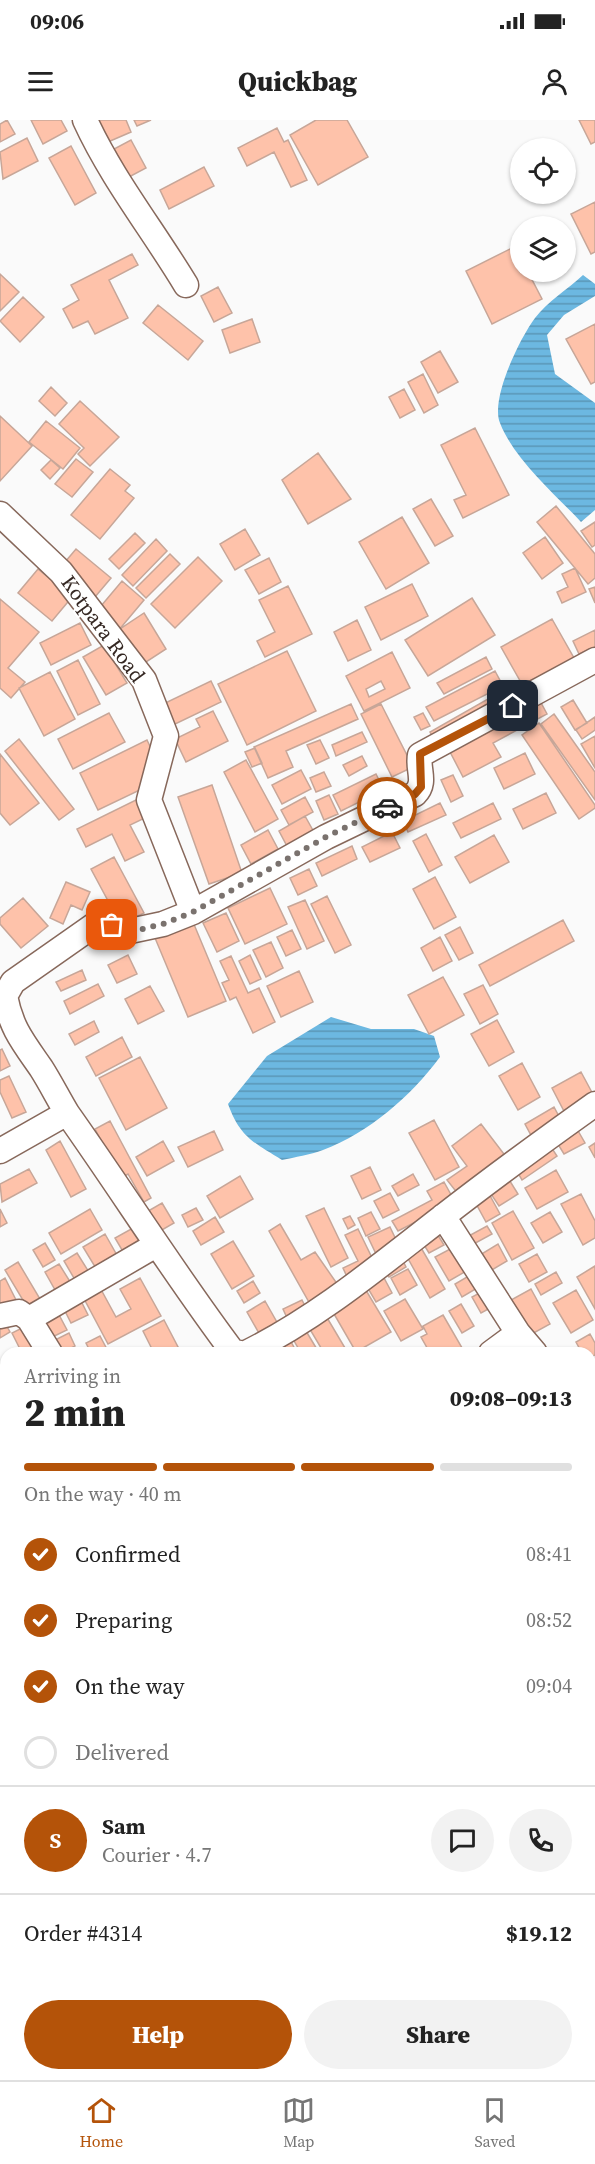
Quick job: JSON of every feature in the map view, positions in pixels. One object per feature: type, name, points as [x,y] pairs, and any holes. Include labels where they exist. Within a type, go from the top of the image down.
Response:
[{"type":"street","points":[[85,120],[102,157],[153,231],[186,285]]},
{"type":"street","name":"Kotpara Road","points":[[0,514],[61,572],[144,680],[166,736],[149,800],[193,912]]},
{"type":"street","points":[[229,1347],[156,1245],[137,1211],[67,1113],[41,1068],[18,1037],[8,1014],[5,996],[14,982],[100,921],[130,932],[163,924],[193,912],[326,837],[415,794],[421,787],[422,780],[420,754],[447,742],[595,660]]},
{"type":"street","points":[[258,1347],[368,1276],[443,1216],[595,1104]]},
{"type":"street","points":[[0,1151],[67,1113]]},
{"type":"street","points":[[443,1216],[518,1333],[530,1347]]},
{"type":"street","points":[[29,1319],[156,1245]]},
{"type":"street","points":[[0,1316],[19,1312],[29,1319],[46,1347]]},
{"type":"street","points":[[499,1347],[518,1333]]},
{"type":"water","points":[[583,275],[595,284],[595,296],[564,315],[547,335],[555,374],[595,403],[595,510],[581,522],[536,476],[515,450],[500,423],[498,412],[499,399],[508,369],[529,327],[545,306]]},
{"type":"water","points":[[331,1017],[371,1029],[414,1029],[434,1036],[440,1057],[416,1086],[388,1112],[357,1134],[323,1150],[282,1160],[249,1138],[237,1124],[228,1104],[267,1056]]},
{"type":"building","points":[[7,120],[15,134],[0,142],[0,124]]},
{"type":"building","points":[[31,120],[61,120],[67,131],[43,144]]},
{"type":"building","points":[[90,120],[126,120],[131,132],[101,145]]},
{"type":"building","points":[[134,120],[151,120],[137,126]]},
{"type":"building","points":[[316,120],[347,120],[368,157],[318,185],[290,135]]},
{"type":"building","points":[[579,120],[595,120],[595,142],[591,144]]},
{"type":"building","points":[[277,128],[284,142],[288,140],[307,180],[291,187],[274,152],[247,166],[238,148]]},
{"type":"building","points":[[27,138],[38,161],[3,179],[0,152]]},
{"type":"building","points":[[131,140],[146,168],[129,177],[114,149]]},
{"type":"building","points":[[71,146],[96,193],[75,205],[49,158]]},
{"type":"building","points":[[204,167],[214,186],[169,209],[160,190]]},
{"type":"building","points":[[595,202],[595,252],[591,254],[576,224],[576,216],[571,214]]},
{"type":"building","points":[[510,249],[510,282],[533,282],[542,299],[492,324],[466,271]]},
{"type":"building","points":[[132,254],[138,265],[109,280],[128,318],[95,334],[88,321],[73,328],[63,309],[79,300],[71,285]]},
{"type":"building","points":[[0,274],[19,292],[0,311]]},
{"type":"building","points":[[218,287],[232,313],[214,322],[201,296]]},
{"type":"building","points":[[23,297],[44,317],[20,342],[0,321]]},
{"type":"building","points":[[158,305],[203,341],[188,360],[143,323]]},
{"type":"building","points":[[252,319],[260,342],[230,353],[222,330]]},
{"type":"building","points":[[595,324],[595,382],[591,384],[566,339]]},
{"type":"building","points":[[440,351],[458,382],[438,393],[421,362]]},
{"type":"building","points":[[423,374],[438,405],[424,413],[408,382]]},
{"type":"building","points":[[51,387],[67,403],[55,416],[39,401]]},
{"type":"building","points":[[404,389],[415,410],[400,418],[389,397]]},
{"type":"building","points":[[80,401],[119,437],[90,466],[78,454],[84,448],[59,424]]},
{"type":"building","points":[[0,416],[32,446],[0,481]]},
{"type":"building","points":[[46,421],[80,448],[63,469],[29,442]]},
{"type":"building","points":[[475,428],[509,495],[463,518],[454,500],[466,495],[441,445]]},
{"type":"building","points":[[318,453],[351,499],[308,524],[282,480]]},
{"type":"building","points":[[76,459],[93,472],[72,497],[55,484]]},
{"type":"building","points":[[51,460],[60,468],[50,479],[41,470]]},
{"type":"building","points":[[110,469],[130,485],[125,491],[134,498],[100,539],[71,515]]},
{"type":"building","points":[[431,499],[453,536],[435,546],[413,509]]},
{"type":"building","points":[[556,506],[595,554],[595,578],[588,584],[537,522]]},
{"type":"building","points":[[402,517],[429,563],[386,589],[359,542]]},
{"type":"building","points":[[595,522],[595,545],[592,547],[581,531]]},
{"type":"building","points":[[245,529],[260,555],[235,570],[220,544]]},
{"type":"building","points":[[135,533],[145,543],[119,569],[109,559]]},
{"type":"building","points":[[545,537],[563,563],[542,579],[523,553]]},
{"type":"building","points":[[156,539],[167,551],[133,586],[122,575]]},
{"type":"building","points":[[76,549],[111,578],[95,597],[60,568]]},
{"type":"building","points":[[170,554],[180,564],[146,598],[136,588]]},
{"type":"building","points":[[198,557],[222,581],[175,628],[151,604]]},
{"type":"building","points":[[269,558],[281,582],[259,594],[245,570]]},
{"type":"building","points":[[575,568],[586,592],[562,603],[557,592],[568,587],[562,574]]},
{"type":"building","points":[[38,569],[72,597],[52,621],[18,593]]},
{"type":"building","points":[[122,581],[144,600],[118,631],[96,612]]},
{"type":"building","points":[[412,584],[428,616],[381,640],[365,607]]},
{"type":"building","points":[[288,586],[312,634],[265,657],[257,641],[275,632],[259,600]]},
{"type":"building","points":[[595,587],[595,603],[589,589]]},
{"type":"building","points":[[472,598],[495,635],[428,676],[405,640]]},
{"type":"building","points":[[0,599],[39,632],[8,668],[25,682],[11,698],[0,688]]},
{"type":"building","points":[[144,613],[166,649],[143,664],[120,629]]},
{"type":"building","points":[[552,619],[574,658],[523,686],[501,647]]},
{"type":"building","points":[[357,620],[371,650],[348,661],[334,632]]},
{"type":"building","points":[[80,623],[91,645],[51,665],[40,643]]},
{"type":"building","points":[[595,630],[595,647],[579,654],[573,641]]},
{"type":"building","points":[[104,645],[127,683],[106,695],[83,657]]},
{"type":"building","points":[[287,651],[316,711],[247,745],[218,684]]},
{"type":"building","points":[[392,652],[410,688],[364,711],[346,676]],"holes":[[[381,681],[385,689],[369,697],[366,689]]]},
{"type":"building","points":[[486,657],[492,669],[444,694],[437,683]]},
{"type":"building","points":[[78,660],[100,704],[78,715],[57,671]]},
{"type":"building","points":[[495,671],[503,686],[434,721],[426,707]]},
{"type":"building","points":[[50,672],[75,719],[44,736],[19,688]]},
{"type":"building","points":[[211,681],[221,702],[171,726],[161,705]]},
{"type":"building","points":[[509,687],[515,698],[436,743],[430,732]]},
{"type":"building","points":[[539,699],[547,714],[493,743],[501,757],[463,777],[448,748]]},
{"type":"building","points":[[573,700],[587,723],[575,730],[561,707]]},
{"type":"building","points":[[351,704],[358,719],[286,751],[293,767],[268,778],[254,747]]},
{"type":"building","points":[[381,704],[413,767],[392,777],[361,714]]},
{"type":"building","points":[[213,711],[228,741],[186,762],[175,739],[200,727],[196,719]]},
{"type":"building","points":[[109,713],[125,742],[73,769],[58,739]]},
{"type":"building","points":[[423,713],[430,726],[421,730],[414,717]]},
{"type":"building","points":[[554,714],[595,772],[595,800],[541,724]]},
{"type":"building","points":[[595,717],[595,730],[582,739],[576,730]]},
{"type":"building","points":[[539,723],[595,805],[595,808],[579,819],[522,735]]},
{"type":"building","points":[[362,732],[367,742],[336,756],[332,745]]},
{"type":"building","points":[[595,736],[595,768],[581,744]]},
{"type":"building","points":[[19,739],[74,809],[59,820],[5,751]]},
{"type":"building","points":[[147,740],[165,778],[98,810],[80,773]]},
{"type":"building","points":[[320,740],[329,758],[316,764],[307,745]]},
{"type":"building","points":[[255,748],[262,763],[252,767],[245,752]]},
{"type":"building","points":[[525,753],[535,774],[504,789],[494,768]]},
{"type":"building","points":[[0,754],[39,803],[10,825],[0,813]]},
{"type":"building","points":[[362,756],[367,766],[349,776],[343,765]]},
{"type":"building","points":[[246,760],[278,819],[255,832],[224,772]]},
{"type":"building","points":[[301,770],[311,789],[282,804],[272,785]]},
{"type":"building","points":[[324,772],[331,786],[316,792],[310,778]]},
{"type":"building","points":[[376,774],[384,790],[341,811],[333,795]]},
{"type":"building","points":[[453,775],[463,796],[451,802],[441,780]]},
{"type":"building","points":[[212,785],[242,873],[209,884],[178,797]]},
{"type":"building","points":[[546,793],[556,813],[523,829],[513,809]]},
{"type":"building","points":[[329,795],[338,814],[324,820],[316,801]]},
{"type":"building","points":[[305,797],[313,812],[289,825],[281,810]]},
{"type":"building","points":[[140,798],[149,816],[130,825],[144,852],[125,861],[112,834],[86,847],[77,829]]},
{"type":"building","points":[[440,803],[446,815],[408,832],[403,821]]},
{"type":"building","points":[[493,803],[501,819],[461,838],[453,823]]},
{"type":"building","points":[[305,816],[315,834],[288,848],[279,831]]},
{"type":"building","points":[[268,830],[278,849],[251,864],[241,845]]},
{"type":"building","points":[[392,832],[400,848],[370,862],[362,847]]},
{"type":"building","points":[[426,834],[442,865],[429,872],[413,841]]},
{"type":"building","points":[[494,835],[509,862],[470,883],[455,857]]},
{"type":"building","points":[[352,846],[357,859],[322,876],[316,863]]},
{"type":"building","points":[[114,857],[144,913],[121,925],[91,869]]},
{"type":"building","points":[[309,869],[317,886],[298,895],[290,878]]},
{"type":"building","points":[[435,877],[456,917],[434,929],[413,889]]},
{"type":"building","points":[[66,882],[90,892],[82,910],[71,905],[63,924],[50,918]]},
{"type":"building","points":[[270,888],[287,924],[245,944],[228,908]]},
{"type":"building","points":[[327,896],[351,945],[335,953],[311,904]]},
{"type":"building","points":[[23,898],[48,926],[21,948],[0,924],[0,918]]},
{"type":"building","points":[[305,900],[324,941],[307,949],[288,907]]},
{"type":"building","points":[[226,913],[239,941],[217,952],[203,923]]},
{"type":"building","points":[[563,920],[574,941],[490,986],[479,965]]},
{"type":"building","points":[[193,922],[226,1001],[188,1017],[155,938]]},
{"type":"building","points":[[460,927],[473,953],[459,960],[445,935]]},
{"type":"building","points":[[292,930],[301,949],[286,956],[277,937]]},
{"type":"building","points":[[440,937],[452,961],[433,971],[421,948]]},
{"type":"building","points":[[271,942],[283,968],[266,977],[253,950]]},
{"type":"building","points":[[128,955],[137,974],[117,983],[108,965]]},
{"type":"building","points":[[250,955],[261,979],[250,984],[239,961]]},
{"type":"building","points":[[231,956],[248,993],[259,988],[275,1022],[253,1033],[236,997],[230,1000],[222,983],[229,980],[220,961]]},
{"type":"building","points":[[82,970],[86,980],[61,991],[56,982]]},
{"type":"building","points":[[299,971],[313,1002],[281,1017],[267,986]]},
{"type":"building","points":[[443,977],[464,1015],[429,1034],[408,995]]},
{"type":"building","points":[[98,984],[104,996],[70,1014],[64,1001]]},
{"type":"building","points":[[483,985],[498,1014],[480,1024],[464,994]]},
{"type":"building","points":[[150,986],[164,1011],[138,1024],[125,999]]},
{"type":"building","points":[[497,1020],[514,1052],[489,1066],[471,1034]]},
{"type":"building","points":[[94,1021],[99,1032],[75,1045],[69,1034]]},
{"type":"building","points":[[122,1037],[132,1057],[96,1076],[86,1057]]},
{"type":"building","points":[[2,1049],[10,1066],[0,1071],[0,1050]]},
{"type":"building","points":[[140,1057],[167,1108],[126,1130],[99,1078]]},
{"type":"building","points":[[522,1063],[540,1097],[518,1110],[499,1076]]},
{"type":"building","points":[[581,1072],[595,1098],[566,1115],[552,1088]]},
{"type":"building","points":[[9,1076],[26,1112],[12,1118],[0,1092],[0,1080]]},
{"type":"building","points":[[554,1107],[562,1122],[533,1139],[525,1124]]},
{"type":"building","points":[[434,1120],[459,1167],[435,1180],[409,1133]]},
{"type":"building","points":[[110,1121],[151,1198],[144,1202],[128,1174],[121,1178],[95,1129]]},
{"type":"building","points":[[481,1124],[510,1162],[462,1199],[447,1180],[467,1166],[452,1146]]},
{"type":"building","points":[[577,1129],[585,1143],[564,1154],[556,1141]]},
{"type":"building","points":[[214,1131],[223,1150],[188,1167],[178,1147]]},
{"type":"building","points":[[60,1141],[86,1189],[71,1197],[46,1150]]},
{"type":"building","points":[[163,1141],[174,1161],[147,1176],[136,1157]]},
{"type":"building","points":[[595,1143],[595,1158],[589,1147]]},
{"type":"building","points":[[549,1144],[557,1156],[522,1180],[515,1168]]},
{"type":"building","points":[[370,1167],[381,1190],[362,1199],[351,1176]]},
{"type":"building","points":[[29,1169],[37,1183],[2,1202],[0,1184]]},
{"type":"building","points":[[556,1170],[568,1192],[537,1209],[525,1188]]},
{"type":"building","points":[[413,1174],[419,1185],[398,1196],[392,1186]]},
{"type":"building","points":[[240,1176],[253,1199],[220,1218],[207,1196]]},
{"type":"building","points":[[508,1178],[518,1194],[499,1206],[489,1191]]},
{"type":"building","points":[[444,1182],[455,1202],[398,1231],[392,1221],[432,1200],[427,1191]]},
{"type":"building","points":[[488,1192],[500,1214],[486,1222],[474,1200]]},
{"type":"building","points":[[390,1193],[399,1210],[383,1218],[374,1201]]},
{"type":"building","points":[[581,1194],[595,1221],[595,1238],[583,1245],[561,1204]]},
{"type":"building","points":[[162,1203],[174,1223],[155,1234],[143,1214]]},
{"type":"building","points":[[196,1208],[203,1220],[188,1227],[182,1215]]},
{"type":"building","points":[[324,1208],[348,1258],[331,1267],[306,1216]]},
{"type":"building","points":[[0,1209],[7,1223],[0,1227]]},
{"type":"building","points":[[90,1209],[102,1230],[61,1254],[49,1233]]},
{"type":"building","points":[[513,1211],[534,1248],[512,1260],[492,1223]]},
{"type":"building","points":[[371,1212],[380,1229],[366,1236],[358,1218]]},
{"type":"building","points":[[550,1212],[562,1232],[543,1243],[531,1223]]},
{"type":"building","points":[[350,1216],[355,1225],[348,1229],[343,1219]]},
{"type":"building","points":[[215,1217],[224,1232],[201,1245],[193,1231]]},
{"type":"building","points":[[280,1224],[301,1260],[315,1252],[340,1288],[310,1304],[269,1231]]},
{"type":"building","points":[[487,1226],[492,1234],[470,1246],[465,1238]]},
{"type":"building","points":[[390,1227],[399,1246],[377,1256],[368,1237]]},
{"type":"building","points":[[133,1228],[143,1244],[125,1255],[115,1238]]},
{"type":"building","points":[[358,1229],[376,1266],[348,1279],[343,1268],[358,1261],[345,1235]]},
{"type":"building","points":[[436,1232],[444,1245],[429,1253],[421,1240]]},
{"type":"building","points":[[105,1234],[118,1257],[97,1270],[83,1247]]},
{"type":"building","points":[[233,1241],[254,1276],[232,1289],[211,1254]]},
{"type":"building","points":[[45,1243],[55,1260],[43,1267],[33,1250]]},
{"type":"building","points":[[498,1244],[507,1261],[485,1274],[475,1258]]},
{"type":"building","points":[[420,1246],[445,1289],[430,1298],[406,1255]]},
{"type":"building","points":[[454,1247],[468,1270],[449,1281],[435,1257]]},
{"type":"building","points":[[77,1253],[92,1277],[78,1285],[64,1261]]},
{"type":"building","points":[[537,1254],[547,1272],[529,1282],[519,1264]]},
{"type":"building","points":[[401,1257],[406,1267],[389,1277],[383,1268]]},
{"type":"building","points":[[18,1262],[43,1304],[30,1312],[5,1270]]},
{"type":"building","points":[[59,1264],[74,1288],[59,1297],[45,1272]]},
{"type":"building","points":[[595,1266],[595,1309],[577,1277]]},
{"type":"building","points":[[408,1269],[417,1285],[400,1295],[391,1278]]},
{"type":"building","points":[[556,1272],[562,1283],[541,1295],[535,1284]]},
{"type":"building","points":[[472,1274],[479,1287],[462,1297],[455,1284]]},
{"type":"building","points":[[383,1276],[392,1293],[376,1302],[366,1285]]},
{"type":"building","points":[[5,1278],[18,1304],[0,1312],[0,1281]]},
{"type":"building","points":[[140,1278],[161,1316],[108,1344],[81,1293],[98,1284],[116,1317],[131,1309],[120,1289]]},
{"type":"building","points":[[253,1281],[260,1293],[244,1303],[237,1291]]},
{"type":"building","points":[[364,1287],[391,1332],[365,1347],[353,1347],[330,1307]]},
{"type":"building","points":[[531,1289],[550,1324],[530,1335],[511,1300]]},
{"type":"building","points":[[485,1290],[494,1306],[481,1313],[472,1297]]},
{"type":"building","points":[[576,1290],[593,1320],[571,1333],[553,1303]]},
{"type":"building","points":[[78,1295],[88,1315],[71,1323],[61,1303]]},
{"type":"building","points":[[405,1299],[423,1329],[401,1341],[384,1311]]},
{"type":"building","points":[[302,1300],[307,1310],[288,1320],[283,1309]]},
{"type":"building","points":[[265,1301],[278,1324],[260,1335],[247,1312]]},
{"type":"building","points":[[461,1304],[474,1326],[462,1333],[449,1311]]},
{"type":"building","points":[[57,1311],[67,1330],[44,1341],[34,1322]]},
{"type":"building","points":[[443,1315],[462,1347],[427,1347],[421,1337],[427,1334],[423,1326]]},
{"type":"building","points":[[326,1316],[344,1347],[320,1347],[308,1326]]},
{"type":"building","points":[[164,1320],[178,1347],[151,1347],[143,1331]]},
{"type":"building","points":[[4,1321],[10,1332],[0,1338],[0,1323]]},
{"type":"building","points":[[26,1326],[36,1345],[19,1347],[12,1333]]},
{"type":"building","points":[[306,1331],[316,1347],[298,1347],[293,1339]]},
{"type":"building","points":[[69,1333],[75,1346],[52,1347],[47,1344]]},
{"type":"building","points":[[590,1334],[595,1347],[579,1347],[576,1342]]},
{"type":"building","points":[[100,1336],[106,1347],[88,1347],[86,1343]]},
{"type":"building","points":[[288,1336],[294,1347],[271,1347]]},
{"type":"way so far","points":[[112,925],[130,932],[163,924],[193,912],[326,837],[387,807]]},
{"type":"route","points":[[387,807],[415,794],[421,787],[422,780],[418,763],[420,754],[513,706]]}]
